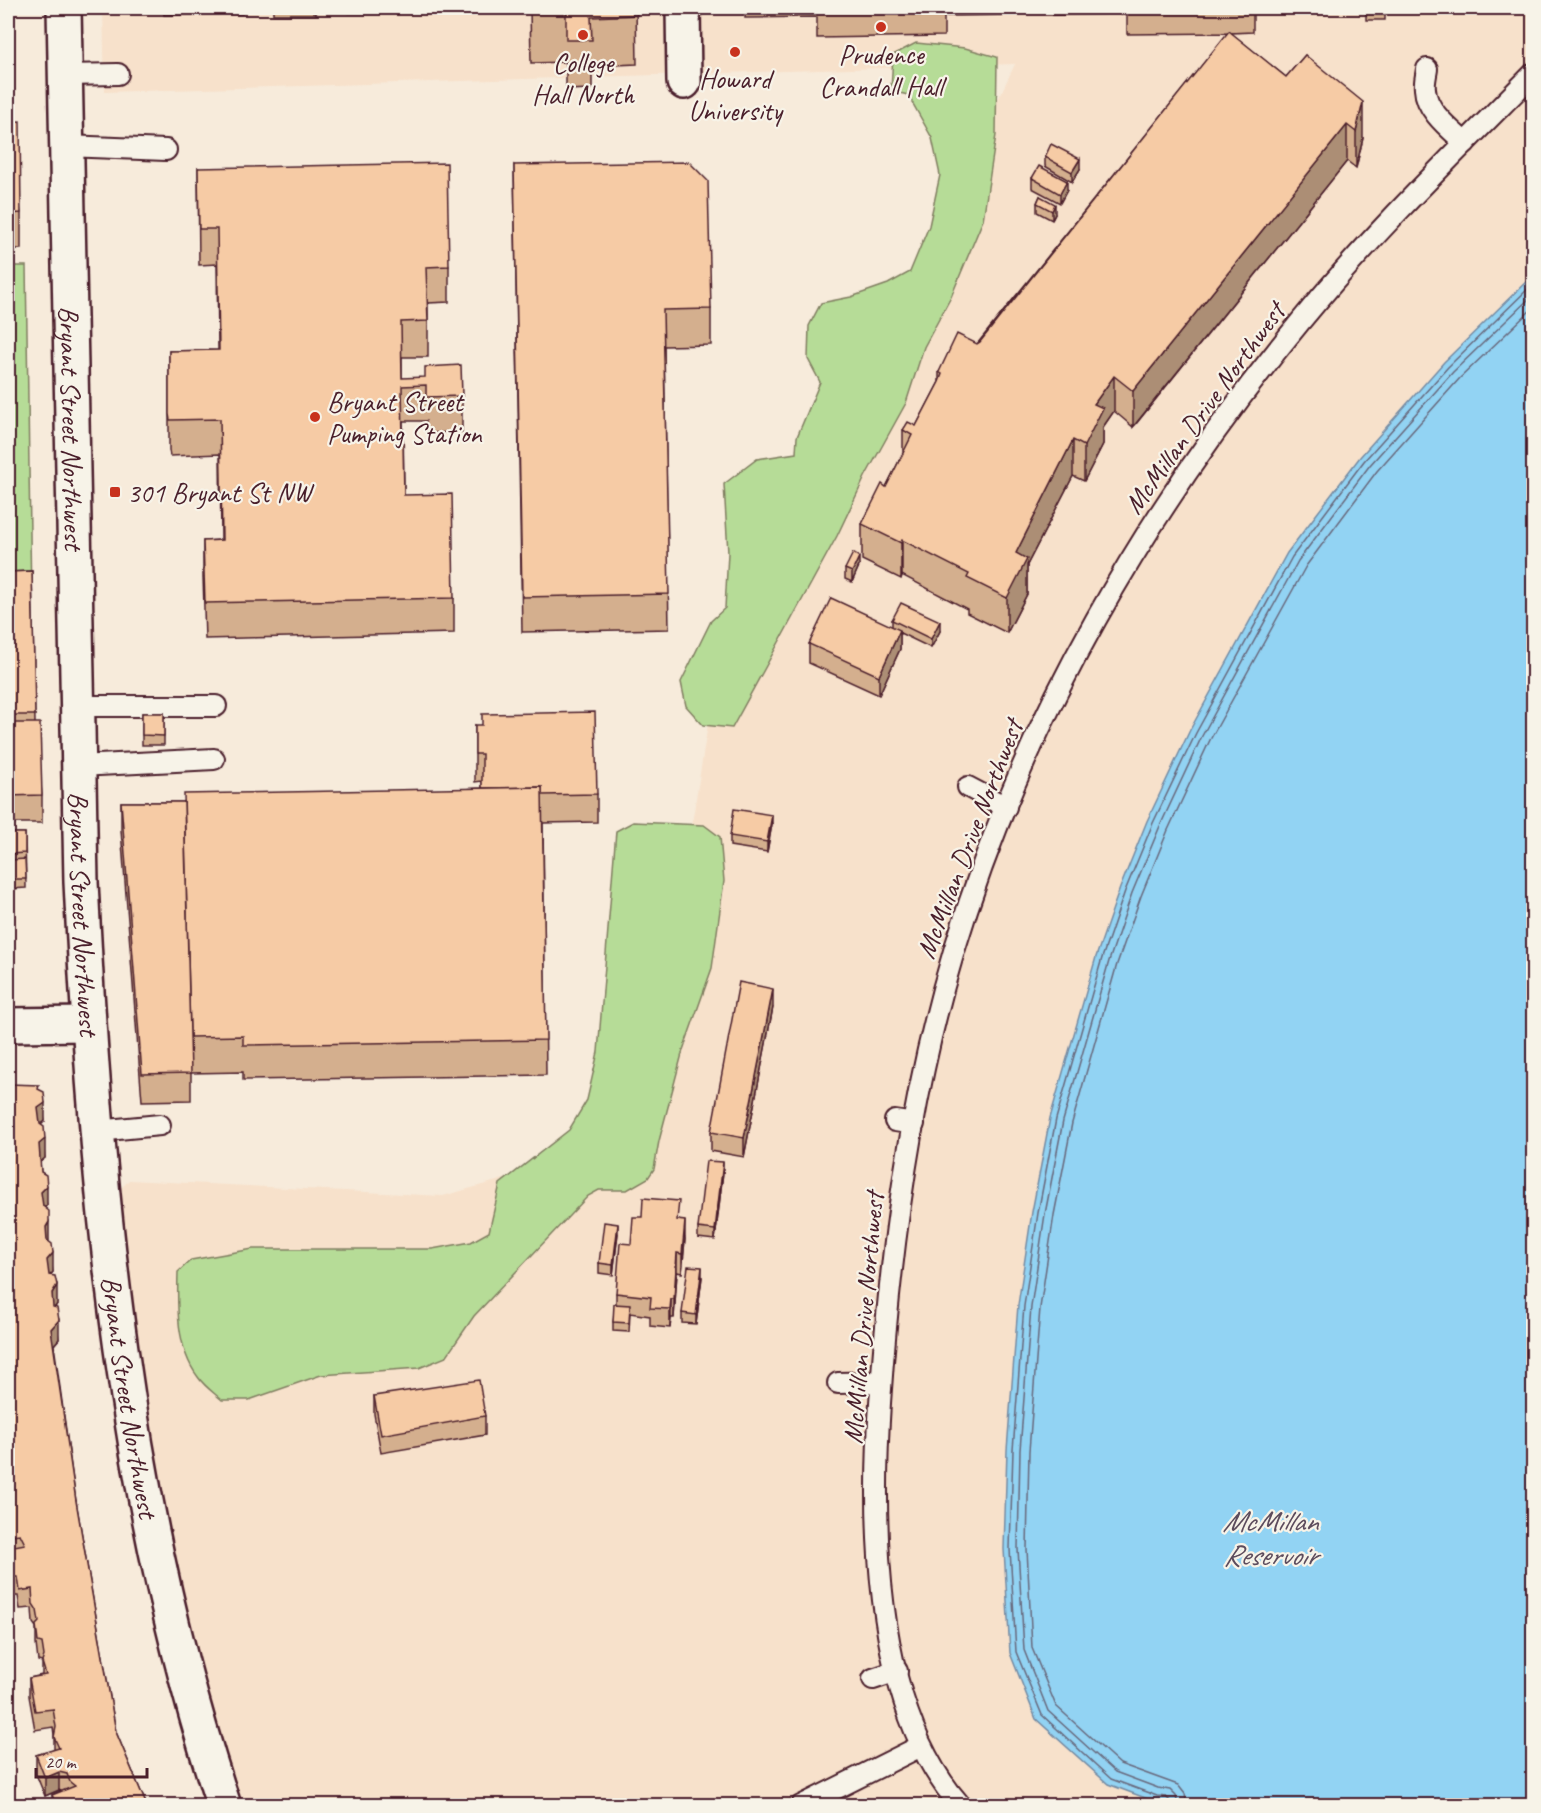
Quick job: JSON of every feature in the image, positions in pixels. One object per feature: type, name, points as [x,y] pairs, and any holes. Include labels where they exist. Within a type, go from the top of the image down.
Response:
[{"type":"street","name":"Bryant Street Northwest","points":[[64,8],[81,882],[88,1024],[103,1207],[119,1345],[148,1517],[181,1662],[224,1806]]},
{"type":"street","points":[[683,8],[684,82]]},
{"type":"street","points":[[8,1025],[88,1024]]},
{"type":"lane","points":[[1427,69],[1425,90],[1431,107],[1444,124],[1465,142]]},
{"type":"lane","name":"McMillan Drive Northwest","points":[[961,1806],[941,1780],[921,1746],[909,1715],[897,1671],[885,1612],[879,1543],[877,1474],[882,1382],[896,1235],[914,1124],[942,992],[973,892],[1006,807],[1076,657],[1128,565],[1207,443],[1302,319],[1391,219],[1533,73]]},
{"type":"lane","points":[[65,75],[118,75]]},
{"type":"lane","points":[[66,146],[166,150]]},
{"type":"lane","points":[[77,706],[216,706]]},
{"type":"lane","points":[[79,766],[214,759]]},
{"type":"lane","points":[[968,787],[1006,807]]},
{"type":"lane","points":[[895,1121],[914,1124]]},
{"type":"lane","points":[[97,1131],[160,1125]]},
{"type":"lane","points":[[838,1383],[882,1382]]},
{"type":"lane","points":[[873,1679],[897,1671]]},
{"type":"lane","points":[[801,1806],[921,1746]]},
{"type":"shaded area","points":[[103,8],[1533,8],[1533,1805],[238,1805],[163,1589],[103,1207],[129,1180],[443,1196],[604,1151],[668,972],[713,693],[1015,64],[105,92]]},
{"type":"green space","points":[[916,43],[965,48],[997,57],[996,135],[983,220],[951,297],[924,347],[906,403],[865,477],[837,536],[732,728],[703,725],[686,706],[681,682],[711,621],[725,608],[728,553],[724,484],[757,459],[796,453],[797,437],[820,382],[808,359],[809,326],[821,303],[851,297],[888,284],[910,272],[929,226],[940,175],[932,138],[908,95],[891,91],[893,55]]},
{"type":"green space","points":[[8,266],[26,266],[31,601],[8,602]]},
{"type":"green space","points":[[633,822],[704,825],[720,837],[724,881],[712,968],[683,1050],[654,1169],[648,1178],[627,1190],[599,1190],[588,1196],[474,1316],[446,1357],[419,1368],[321,1375],[249,1400],[222,1400],[198,1377],[185,1353],[182,1340],[178,1313],[178,1272],[191,1260],[253,1249],[432,1249],[471,1242],[489,1232],[500,1184],[569,1130],[587,1100],[598,1052],[616,831]]},
{"type":"water","name":"McMillan Reservoir","points":[[1533,275],[1533,1805],[1192,1806],[1156,1802],[1108,1784],[1036,1719],[1010,1653],[1004,1549],[1007,1450],[1018,1305],[1032,1212],[1050,1118],[1096,957],[1147,821],[1190,730],[1287,553],[1360,457],[1444,362]]},
{"type":"building","points":[[531,8],[636,8],[637,15],[591,17],[592,40],[566,40],[566,12],[531,13]]},
{"type":"building","points":[[1366,8],[1385,8],[1385,11],[1366,11]]},
{"type":"building","points":[[1229,31],[1286,77],[1305,55],[1363,102],[1356,132],[1347,125],[1133,391],[1114,376],[1094,404],[1103,408],[1084,446],[1073,440],[1016,553],[1027,559],[1007,598],[967,578],[969,574],[902,540],[901,543],[862,524],[882,484],[886,487],[912,435],[903,430],[908,422],[916,426],[939,382],[942,374],[939,372],[957,334],[977,344],[980,342]]},
{"type":"building","points":[[20,121],[21,213],[8,214],[8,122]]},
{"type":"building","points":[[1051,144],[1080,159],[1072,172],[1045,157]]},
{"type":"building","points":[[689,162],[708,181],[711,309],[663,310],[669,594],[522,597],[514,165]]},
{"type":"building","name":"Bryant Street Pumping Station","points":[[447,163],[449,266],[426,267],[428,321],[401,322],[402,378],[425,377],[425,367],[461,365],[462,396],[426,397],[426,385],[402,386],[404,495],[452,494],[454,598],[205,603],[203,541],[222,540],[220,419],[170,420],[169,414],[169,351],[219,350],[217,229],[199,229],[198,168]]},
{"type":"building","points":[[1039,166],[1067,181],[1060,194],[1032,178]]},
{"type":"building","points":[[1040,196],[1055,204],[1052,211],[1037,203]]},
{"type":"building","points":[[853,553],[859,557],[852,572],[845,569]]},
{"type":"building","points":[[32,571],[35,715],[8,715],[8,572]]},
{"type":"building","points":[[831,598],[900,630],[879,676],[809,644]]},
{"type":"building","points":[[901,603],[940,621],[931,639],[892,620]]},
{"type":"building","points":[[595,712],[597,794],[542,795],[542,787],[482,788],[482,754],[475,754],[475,725],[482,725],[482,714]]},
{"type":"building","points":[[142,713],[164,713],[164,736],[142,735]]},
{"type":"building","points":[[8,723],[40,723],[42,795],[8,796]]},
{"type":"building","points":[[542,787],[546,1040],[243,1045],[243,1036],[190,1037],[184,794]]},
{"type":"building","points":[[121,802],[184,802],[191,1073],[142,1074]]},
{"type":"building","points":[[734,809],[772,815],[767,842],[730,836]]},
{"type":"building","points":[[10,833],[25,833],[25,853],[10,854]]},
{"type":"building","points":[[25,859],[26,879],[11,879],[10,860]]},
{"type":"building","points":[[739,982],[773,989],[744,1138],[711,1132]]},
{"type":"building","points":[[8,1084],[39,1085],[38,1089],[44,1092],[45,1103],[38,1108],[45,1139],[39,1144],[41,1172],[46,1175],[47,1186],[41,1192],[43,1206],[49,1211],[49,1222],[46,1227],[47,1240],[52,1244],[53,1253],[47,1260],[49,1275],[55,1276],[57,1285],[52,1293],[53,1307],[57,1308],[59,1320],[51,1329],[76,1501],[116,1732],[147,1806],[57,1806],[52,1795],[75,1786],[70,1782],[67,1774],[59,1772],[45,1778],[36,1755],[59,1748],[54,1737],[56,1727],[53,1709],[35,1711],[29,1678],[46,1675],[42,1662],[44,1656],[42,1643],[38,1642],[36,1625],[39,1622],[37,1610],[33,1604],[32,1589],[20,1591],[18,1577],[13,1577],[9,1547],[25,1544],[20,1534],[11,1535],[8,1511],[8,1475],[12,1474],[12,1471],[8,1472]]},
{"type":"building","points":[[706,1161],[723,1162],[715,1230],[698,1228]]},
{"type":"building","points":[[643,1198],[679,1201],[677,1220],[685,1221],[682,1254],[677,1253],[674,1299],[671,1299],[670,1309],[650,1308],[651,1297],[616,1293],[620,1243],[631,1244],[633,1217],[642,1217]]},
{"type":"building","points":[[604,1222],[618,1224],[613,1265],[599,1263]]},
{"type":"building","points":[[688,1266],[702,1267],[696,1315],[682,1313]]},
{"type":"building","points":[[614,1304],[630,1305],[629,1323],[613,1322]]},
{"type":"building","points":[[479,1380],[485,1416],[381,1435],[374,1396]]},
{"type":"place","name":"Prudence Crandall Hall","points":[[881,27]]},
{"type":"place","name":"College Hall North","points":[[583,35]]},
{"type":"place","name":"Howard University","points":[[735,52]]},
{"type":"place","name":"Bryant Street Pumping Station","points":[[315,417]]},
{"type":"place","name":"301 Bryant St NW","points":[[115,492]]}]
